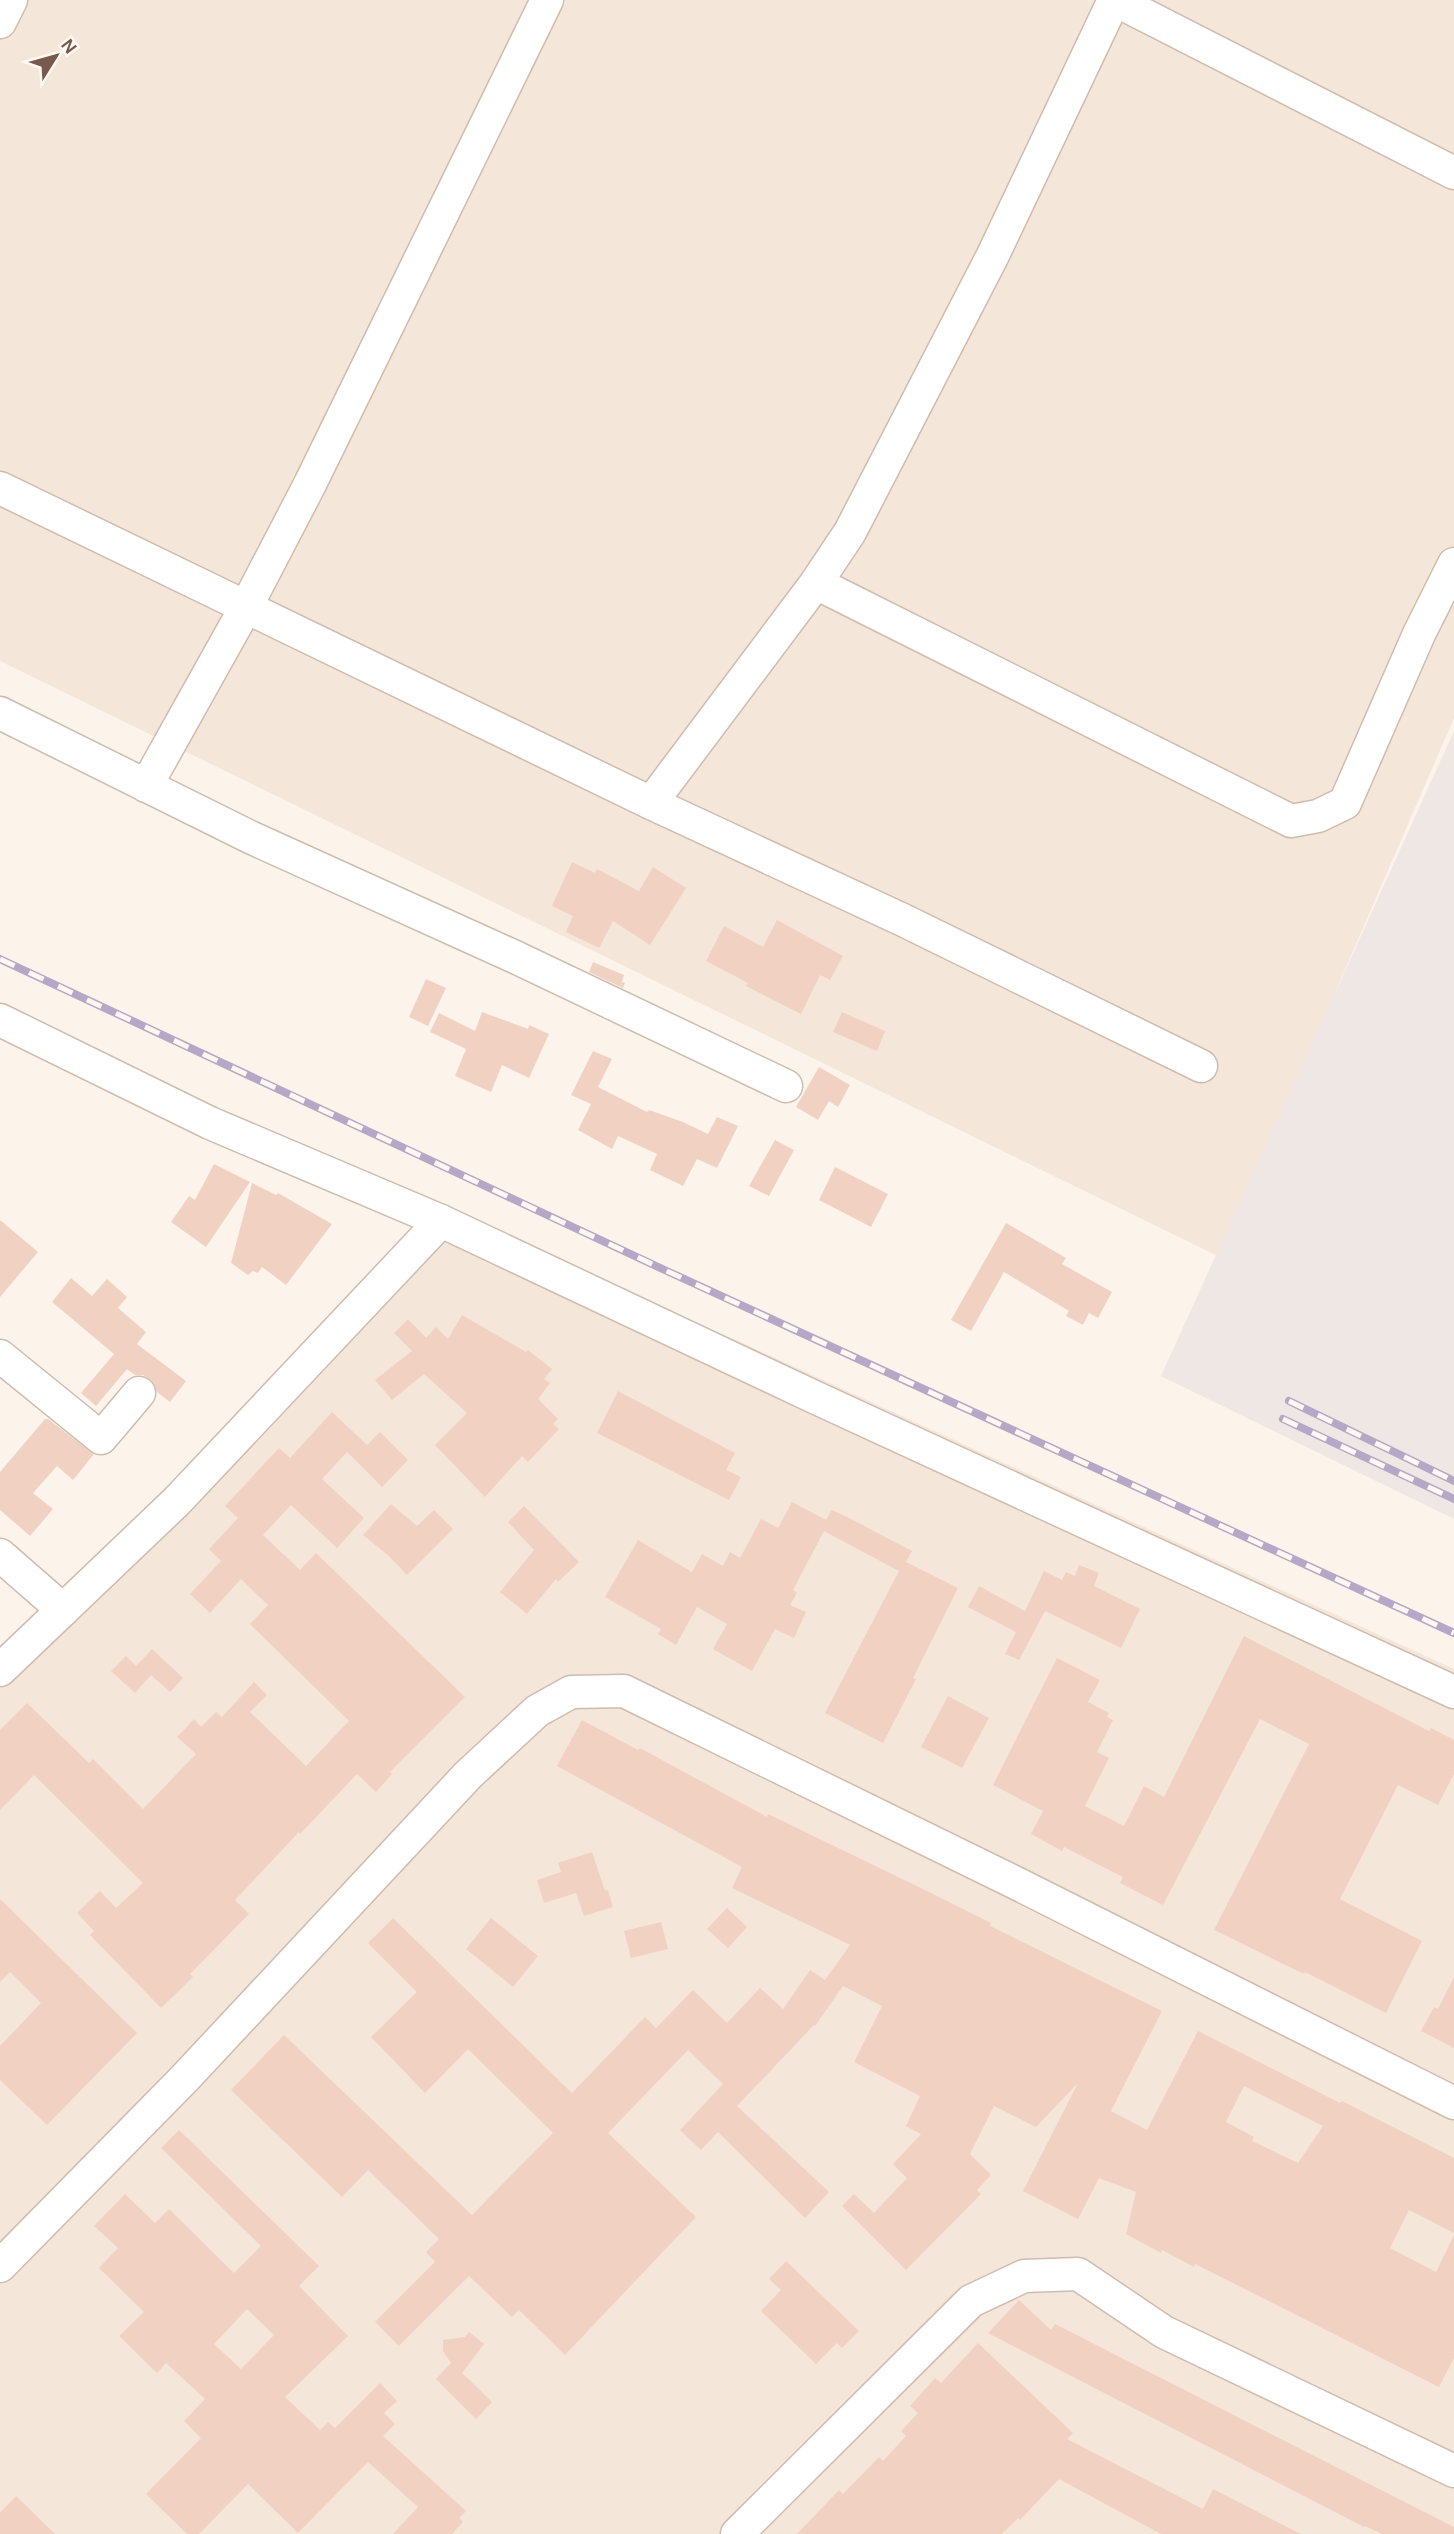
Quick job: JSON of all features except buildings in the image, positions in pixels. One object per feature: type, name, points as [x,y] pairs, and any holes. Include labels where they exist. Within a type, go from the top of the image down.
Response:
[{"type":"street","points":[[0,22],[11,0]]},
{"type":"street","points":[[146,786],[246,607],[310,484],[547,0]]},
{"type":"street","points":[[652,803],[816,583],[850,532],[986,269],[1114,0],[1454,173]]},
{"type":"street","points":[[0,488],[652,803],[903,920],[1201,1066]]},
{"type":"street","points":[[816,583],[1291,821],[1318,816],[1345,803],[1419,634],[1454,564]]},
{"type":"street","points":[[0,713],[250,837],[515,957],[786,1086]]},
{"type":"street","points":[[0,1020],[210,1123],[441,1221],[1454,1692]]},
{"type":"street","points":[[0,1670],[177,1501],[441,1221]]},
{"type":"street","points":[[0,1356],[101,1438],[139,1393]]},
{"type":"street","points":[[0,1555],[62,1611]]},
{"type":"street","points":[[0,2266],[184,2079],[468,1775],[537,1711],[571,1692],[624,1691],[1022,1886],[1454,2103]]},
{"type":"street","points":[[737,2534],[971,2301],[1024,2276],[1078,2274],[1164,2332],[1454,2471]]},
{"type":"shaded area","points":[[0,0],[1454,0],[1454,718],[1285,1108],[1228,1261],[0,661]]},
{"type":"shaded area","points":[[1454,731],[1454,1519],[1161,1376]]},
{"type":"shaded area","points":[[460,1224],[738,1341],[1454,1669],[1454,2534],[0,2534],[0,1689]]},
{"type":"railway","points":[[0,959],[669,1272],[1454,1633]]},
{"type":"railway","points":[[1289,1401],[1454,1481]]},
{"type":"railway","points":[[1283,1419],[1454,1499]]}]
